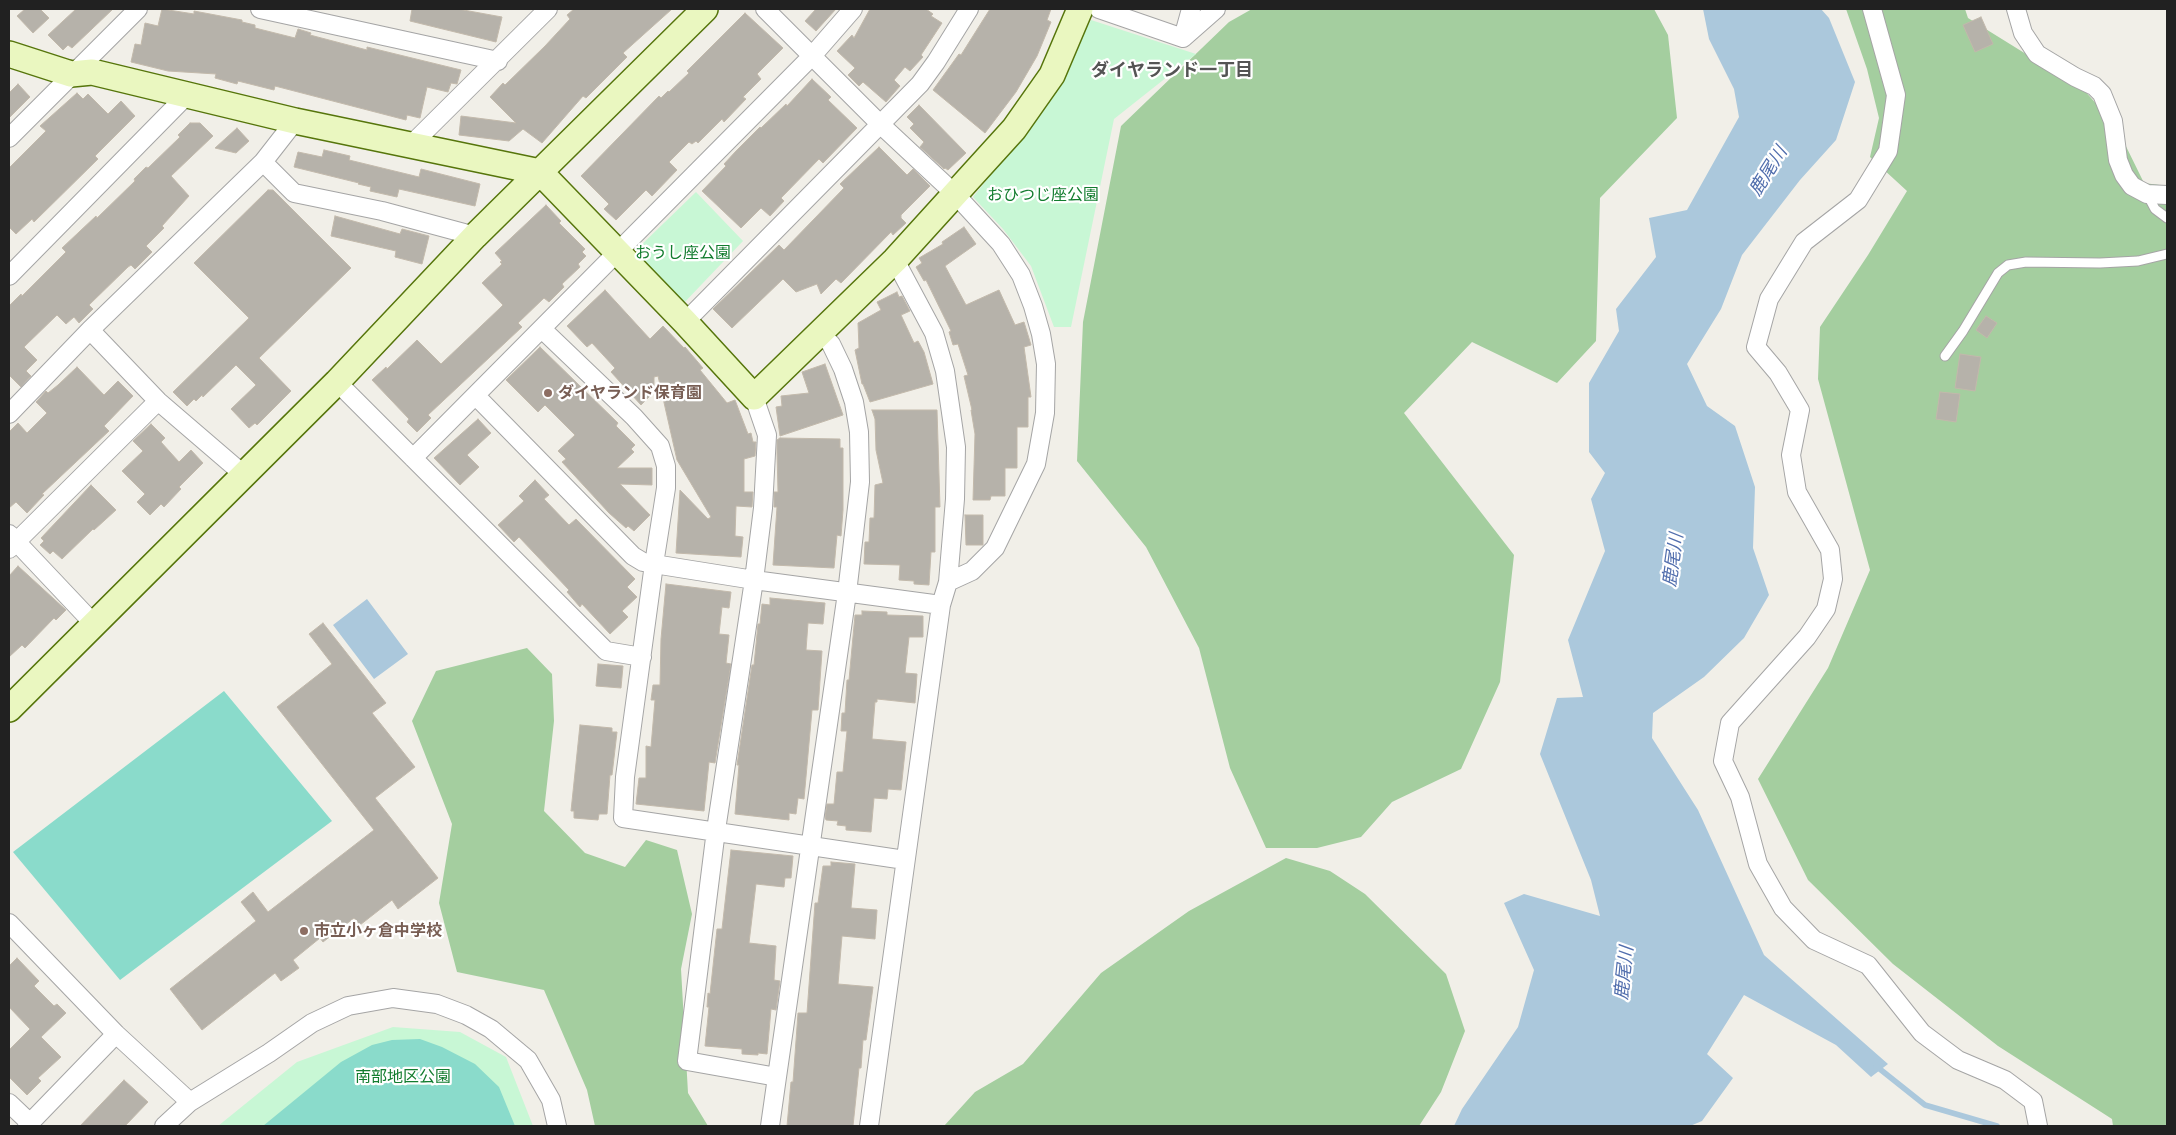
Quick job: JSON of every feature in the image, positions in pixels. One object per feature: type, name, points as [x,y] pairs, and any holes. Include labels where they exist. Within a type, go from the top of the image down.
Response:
[{"type":"street","points":[[9,138],[138,9]]},
{"type":"street","points":[[260,9],[498,61]]},
{"type":"street","points":[[411,145],[498,61],[548,9]]},
{"type":"street","points":[[9,708],[337,382],[475,236],[705,9]]},
{"type":"street","points":[[765,9],[880,124],[955,194],[1001,244],[1020,275],[1041,334],[1046,364],[1045,413],[1036,464],[995,548],[972,571],[948,582]]},
{"type":"street","points":[[413,458],[542,329],[616,251],[812,56],[853,9]]},
{"type":"street","points":[[685,322],[920,84],[969,9]]},
{"type":"street","points":[[754,397],[895,260],[1014,129],[1052,75],[1080,9]]},
{"type":"street","points":[[1099,9],[1182,38]]},
{"type":"street","points":[[1182,38],[1191,9]]},
{"type":"street","points":[[1182,38],[1216,9]]},
{"type":"street","points":[[1872,9],[1896,95],[1888,151],[1858,200],[1804,242],[1769,299],[1756,347],[1778,373],[1800,410],[1791,454],[1797,492],[1830,550],[1833,579],[1826,609],[1807,637],[1730,723],[1723,761],[1740,797],[1758,864],[1783,908],[1814,940],[1868,965],[1922,1033],[1958,1060],[2005,1080],[2033,1101],[2038,1126]]},
{"type":"street","points":[[2016,9],[2023,33],[2037,54],[2094,86],[2102,94],[2112,121],[2118,160],[2124,175],[2132,186],[2147,194],[2167,195]]},
{"type":"street","points":[[9,54],[71,74],[92,72],[296,121],[540,172],[685,322],[754,397],[767,435],[763,508],[716,830],[687,1062],[777,1077]]},
{"type":"street","points":[[9,276],[188,94]]},
{"type":"street","points":[[9,414],[90,330],[263,162],[296,121]]},
{"type":"street","points":[[263,162],[294,193],[382,210],[475,236]]},
{"type":"street","points":[[869,1126],[941,605],[948,582],[955,500],[956,447],[945,371],[934,333],[895,260]]},
{"type":"street","points":[[542,329],[634,417],[660,446],[666,466],[666,488],[625,777],[622,818],[716,830],[905,860]]},
{"type":"street","points":[[90,330],[158,401],[243,474]]},
{"type":"street","points":[[770,1126],[812,845],[847,593],[860,482],[859,432],[854,402],[843,369],[831,344],[820,333]]},
{"type":"street","points":[[337,382],[606,651],[642,657]]},
{"type":"street","points":[[476,396],[633,556],[643,562],[754,580],[941,605]]},
{"type":"street","points":[[94,624],[11,542],[158,401]]},
{"type":"street","points":[[9,923],[116,1034],[190,1102]]},
{"type":"street","points":[[164,1126],[190,1102],[269,1053],[312,1023],[348,1006],[393,998],[437,1004],[466,1015],[491,1029],[528,1060],[551,1100],[557,1126]]},
{"type":"street","points":[[9,1103],[28,1125],[116,1034]]},
{"type":"lane","points":[[2147,194],[2155,209],[2167,218]]},
{"type":"lane","points":[[1945,356],[1963,331],[1998,273],[2008,265],[2026,262],[2100,264],[2138,261],[2167,254]]},
{"type":"green space","points":[[1252,9],[1654,9],[1668,35],[1677,118],[1600,198],[1596,341],[1557,383],[1472,342],[1404,413],[1514,555],[1500,682],[1461,769],[1392,802],[1361,837],[1317,848],[1266,848],[1230,768],[1199,648],[1146,547],[1077,461],[1083,322],[1121,126],[1229,22]]},
{"type":"green space","points":[[1846,9],[1965,9],[1968,18],[2084,90],[2116,126],[2144,183],[2167,186],[2167,1126],[2113,1126],[2112,1119],[1998,1046],[1893,964],[1808,880],[1758,779],[1828,668],[1870,570],[1818,379],[1820,327],[1868,255],[1907,191],[1870,157],[1879,118],[1867,69]]},
{"type":"green space","name":"おひつじ座公園","points":[[1091,20],[1196,54],[1114,119],[1071,327],[1054,327],[1031,266],[1003,229],[973,197],[1038,116]]},
{"type":"green space","name":"おうし座公園","points":[[696,192],[743,241],[682,305],[634,252]]},
{"type":"green space","points":[[527,648],[552,674],[554,721],[544,811],[585,853],[625,867],[646,840],[677,850],[692,914],[681,969],[688,1093],[708,1126],[595,1126],[587,1090],[544,990],[457,972],[439,903],[452,824],[412,721],[436,671]]},
{"type":"green space","points":[[224,691],[332,821],[120,980],[13,852]]},
{"type":"green space","points":[[1286,858],[1330,871],[1365,894],[1446,974],[1465,1031],[1441,1092],[1419,1126],[944,1126],[975,1092],[1023,1064],[1101,973],[1189,911]]},
{"type":"green space","name":"南部地区公園","points":[[393,1027],[460,1032],[506,1057],[533,1126],[218,1126],[297,1062]]},
{"type":"green space","name":"南部地区公園","points":[[420,1039],[442,1047],[475,1064],[499,1087],[515,1126],[263,1126],[341,1062],[372,1045],[392,1040]]},
{"type":"water","name":"鹿尾川","points":[[1703,9],[1821,9],[1829,18],[1855,82],[1836,140],[1800,180],[1742,255],[1721,309],[1687,364],[1707,406],[1735,426],[1755,487],[1753,548],[1769,595],[1744,638],[1704,677],[1653,713],[1652,738],[1698,810],[1764,955],[1888,1064],[1871,1077],[1836,1045],[1744,995],[1707,1054],[1733,1078],[1702,1121],[1690,1126],[1454,1126],[1462,1109],[1518,1027],[1534,970],[1504,903],[1524,894],[1600,916],[1591,880],[1540,754],[1557,698],[1583,697],[1568,640],[1605,551],[1591,499],[1605,473],[1589,452],[1589,383],[1619,331],[1616,309],[1656,257],[1649,218],[1687,210],[1739,117],[1734,89],[1709,39]]},
{"type":"water","points":[[367,599],[408,654],[374,679],[333,625]]},
{"type":"building","points":[[25,9],[40,9],[49,18],[33,33],[17,16]]},
{"type":"building","points":[[76,9],[113,9],[72,48],[68,45],[63,50],[48,35]]},
{"type":"building","points":[[162,9],[194,14],[194,11],[242,20],[242,22],[255,25],[255,28],[295,38],[298,29],[311,33],[310,35],[367,50],[367,47],[461,70],[457,84],[451,83],[448,92],[427,87],[420,118],[407,115],[406,120],[275,86],[274,90],[238,81],[237,84],[215,78],[216,74],[168,71],[131,62],[135,44],[141,45],[145,23],[158,26]]},
{"type":"building","points":[[412,9],[458,9],[502,17],[496,42],[410,21]]},
{"type":"building","points":[[574,9],[672,9],[623,53],[627,57],[586,98],[583,96],[542,143],[523,129],[509,141],[459,135],[461,116],[516,123],[490,97],[545,46],[570,19],[567,15]]},
{"type":"building","points":[[816,9],[836,9],[816,31],[805,21]]},
{"type":"building","points":[[870,9],[926,9],[933,14],[931,16],[942,23],[921,55],[923,57],[910,71],[905,67],[894,80],[900,86],[886,102],[863,82],[859,86],[848,75],[855,68],[837,51],[852,35],[854,38]]},
{"type":"building","points":[[990,9],[1051,9],[1047,20],[1051,22],[1037,56],[1016,92],[985,133],[933,90],[959,54],[961,55]]},
{"type":"building","points":[[745,13],[783,48],[757,74],[761,79],[743,97],[746,99],[724,122],[722,119],[698,143],[696,141],[692,144],[689,142],[669,162],[677,170],[652,196],[646,190],[616,220],[604,209],[609,204],[581,176],[659,96],[661,98],[669,92],[689,73],[687,71]]},
{"type":"building","points":[[1981,17],[1993,44],[1975,52],[1963,25]]},
{"type":"building","points":[[812,79],[831,97],[828,100],[857,128],[823,163],[819,159],[781,198],[784,201],[770,216],[761,208],[741,228],[702,191],[726,166],[724,164],[736,151],[786,104],[787,106]]},
{"type":"building","points":[[18,84],[30,97],[9,118],[9,93]]},
{"type":"building","points":[[77,93],[83,99],[88,94],[108,114],[121,101],[135,116],[95,156],[98,159],[34,222],[32,219],[16,234],[9,227],[9,168],[46,131],[40,126]]},
{"type":"building","points":[[919,105],[966,153],[948,170],[944,169],[920,147],[924,142],[910,128],[914,124],[907,117]]},
{"type":"building","points":[[190,123],[200,123],[213,136],[171,176],[189,196],[162,226],[164,228],[146,246],[152,252],[135,269],[131,265],[128,267],[89,305],[93,309],[79,323],[74,317],[66,324],[57,315],[24,347],[37,360],[26,371],[31,376],[21,387],[9,375],[9,306],[21,294],[22,296],[66,252],[62,248],[96,216],[97,218],[135,181],[134,179],[146,167],[148,168],[180,137],[178,135]]},
{"type":"building","points":[[237,128],[249,141],[236,153],[215,148]]},
{"type":"building","points":[[879,147],[907,175],[913,169],[930,186],[901,215],[901,218],[906,223],[893,235],[891,232],[841,283],[836,279],[821,294],[817,284],[796,292],[783,279],[732,328],[713,309],[779,245],[784,250],[844,188],[840,184]]},
{"type":"building","points":[[324,150],[350,156],[349,160],[419,177],[421,169],[480,184],[475,206],[399,189],[397,197],[370,191],[371,187],[359,183],[294,167],[298,152],[322,157]]},
{"type":"building","points":[[268,190],[273,190],[351,268],[259,358],[291,391],[257,425],[255,423],[249,428],[231,409],[256,385],[236,365],[203,397],[202,395],[196,401],[194,399],[187,406],[173,392],[249,318],[194,263]]},
{"type":"building","points":[[546,205],[561,221],[559,223],[585,249],[582,252],[586,256],[578,264],[580,267],[562,284],[564,287],[549,302],[544,298],[518,323],[522,327],[428,415],[431,418],[417,432],[407,422],[409,419],[372,380],[386,367],[387,369],[417,340],[441,364],[503,305],[482,283],[502,264],[500,262],[502,261],[495,253]]},
{"type":"building","points":[[335,216],[400,234],[402,229],[429,236],[422,264],[395,257],[396,251],[331,236]]},
{"type":"building","points":[[964,227],[976,244],[945,266],[966,305],[999,290],[1015,325],[1024,322],[1031,345],[1024,347],[1031,397],[1028,397],[1028,427],[1017,427],[1017,468],[1005,468],[1005,496],[991,496],[990,500],[973,500],[975,434],[972,410],[964,376],[968,375],[958,344],[953,345],[949,332],[951,331],[926,280],[924,281],[916,267],[922,263],[919,258],[943,244],[942,242]]},
{"type":"building","points":[[605,290],[650,339],[663,326],[703,368],[700,370],[727,403],[735,400],[748,434],[751,433],[753,442],[756,442],[755,456],[744,459],[744,492],[753,492],[752,507],[736,506],[735,536],[743,537],[741,557],[676,553],[680,490],[708,519],[711,517],[677,460],[658,376],[654,377],[654,392],[641,405],[611,372],[615,368],[592,343],[587,347],[567,326]]},
{"type":"building","points":[[897,292],[899,297],[902,296],[910,311],[901,315],[914,343],[918,341],[924,352],[933,384],[870,402],[862,384],[855,350],[859,348],[858,323],[881,310],[877,302]]},
{"type":"building","points":[[1986,316],[1997,323],[1987,338],[1976,330]]},
{"type":"building","points":[[540,347],[618,423],[616,426],[635,445],[631,449],[634,452],[617,468],[652,468],[652,485],[620,484],[650,515],[634,531],[628,526],[626,528],[609,513],[562,462],[566,459],[558,451],[575,435],[545,405],[538,412],[506,380]]},
{"type":"building","points":[[1960,354],[1981,357],[1975,391],[1955,388]]},
{"type":"building","points":[[825,364],[843,415],[780,436],[776,407],[782,406],[781,396],[809,393],[802,372]]},
{"type":"building","points":[[77,367],[104,395],[118,381],[133,396],[104,426],[109,431],[42,494],[44,495],[27,513],[16,502],[9,508],[9,432],[18,423],[27,433],[47,413],[36,402],[46,391],[48,393]]},
{"type":"building","points":[[1940,392],[1960,394],[1956,422],[1936,419]]},
{"type":"building","points":[[872,410],[937,410],[940,507],[935,507],[935,552],[931,552],[929,585],[899,580],[900,565],[864,564],[865,542],[869,542],[870,518],[874,518],[875,485],[883,483],[876,450],[875,419]]},
{"type":"building","points":[[478,419],[491,433],[467,455],[479,467],[460,485],[434,458]]},
{"type":"building","points":[[151,424],[165,438],[161,442],[179,462],[191,450],[203,463],[179,487],[181,489],[164,507],[161,504],[150,515],[137,502],[145,494],[122,471],[143,451],[133,441]]},
{"type":"building","points":[[780,438],[840,439],[840,448],[843,448],[843,510],[841,536],[837,535],[834,568],[773,565],[777,507],[774,507],[774,492],[778,492],[777,440]]},
{"type":"building","points":[[535,480],[549,495],[544,499],[569,525],[576,519],[635,579],[627,587],[637,597],[622,611],[628,617],[610,634],[582,604],[580,607],[567,592],[569,590],[519,537],[514,542],[498,525],[524,501],[519,496]]},
{"type":"building","points":[[91,485],[116,510],[62,559],[53,551],[50,554],[40,545],[44,541],[41,538]]},
{"type":"building","points":[[965,515],[983,515],[983,545],[966,545]]},
{"type":"building","points":[[18,566],[66,610],[56,620],[54,618],[25,648],[22,645],[9,657],[9,576]]},
{"type":"building","points":[[666,584],[731,592],[729,608],[722,607],[719,634],[729,635],[726,663],[731,664],[715,763],[709,762],[704,811],[636,804],[639,778],[646,778],[646,746],[651,747],[655,700],[651,700],[653,685],[660,685],[661,639]]},
{"type":"building","points":[[770,598],[825,603],[823,624],[808,623],[806,650],[822,651],[818,710],[812,710],[804,799],[798,798],[796,814],[789,813],[789,820],[735,814],[739,765],[737,765],[752,665],[754,665],[758,624],[760,624],[762,604],[770,605]]},
{"type":"building","points":[[862,611],[887,612],[887,615],[923,616],[923,637],[909,637],[905,673],[917,674],[915,703],[877,699],[877,702],[875,702],[872,739],[906,742],[901,790],[888,789],[887,799],[874,798],[871,832],[846,830],[846,826],[837,825],[838,821],[826,820],[825,817],[827,804],[834,804],[837,772],[843,772],[847,731],[841,731],[842,713],[845,713],[855,615],[862,615]]},
{"type":"building","points":[[323,623],[386,703],[372,713],[415,767],[375,798],[438,878],[398,909],[392,900],[360,925],[354,918],[323,942],[320,938],[293,960],[299,968],[281,981],[275,973],[202,1030],[170,989],[256,921],[241,902],[253,892],[268,912],[374,830],[277,707],[332,664],[309,634]]},
{"type":"building","points":[[598,664],[623,666],[621,688],[596,686]]},
{"type":"building","points":[[580,725],[612,728],[612,732],[617,732],[612,775],[610,775],[607,814],[599,814],[598,820],[574,818],[574,811],[571,811]]},
{"type":"building","points":[[731,850],[793,856],[791,878],[785,878],[784,887],[756,884],[749,943],[776,946],[774,980],[780,981],[776,1010],[771,1009],[767,1054],[742,1054],[742,1049],[705,1046],[709,1007],[707,1007],[708,993],[710,994],[717,929],[722,929]]},
{"type":"building","points":[[831,862],[855,864],[851,908],[877,910],[875,939],[842,936],[838,984],[873,987],[866,1040],[863,1040],[853,1126],[787,1126],[791,1082],[793,1082],[798,1013],[807,1013],[815,903],[818,903],[823,866],[831,866]]},
{"type":"building","points":[[17,958],[39,981],[34,986],[54,1006],[57,1004],[66,1013],[41,1037],[61,1057],[38,1078],[41,1081],[27,1095],[9,1077],[9,1050],[30,1029],[9,1007],[9,966]]},
{"type":"building","points":[[124,1080],[148,1102],[125,1126],[80,1126]]},
{"type":"waterway","points":[[1876,1066],[1925,1105],[1997,1126]]},
{"type":"place","name":"ダイヤランド保育園","points":[[548,393]]},
{"type":"place","name":"市立小ヶ倉中学校","points":[[304,931]]},
{"type":"district","name":"ダイヤランド一丁目","points":[[1172,70]]}]
